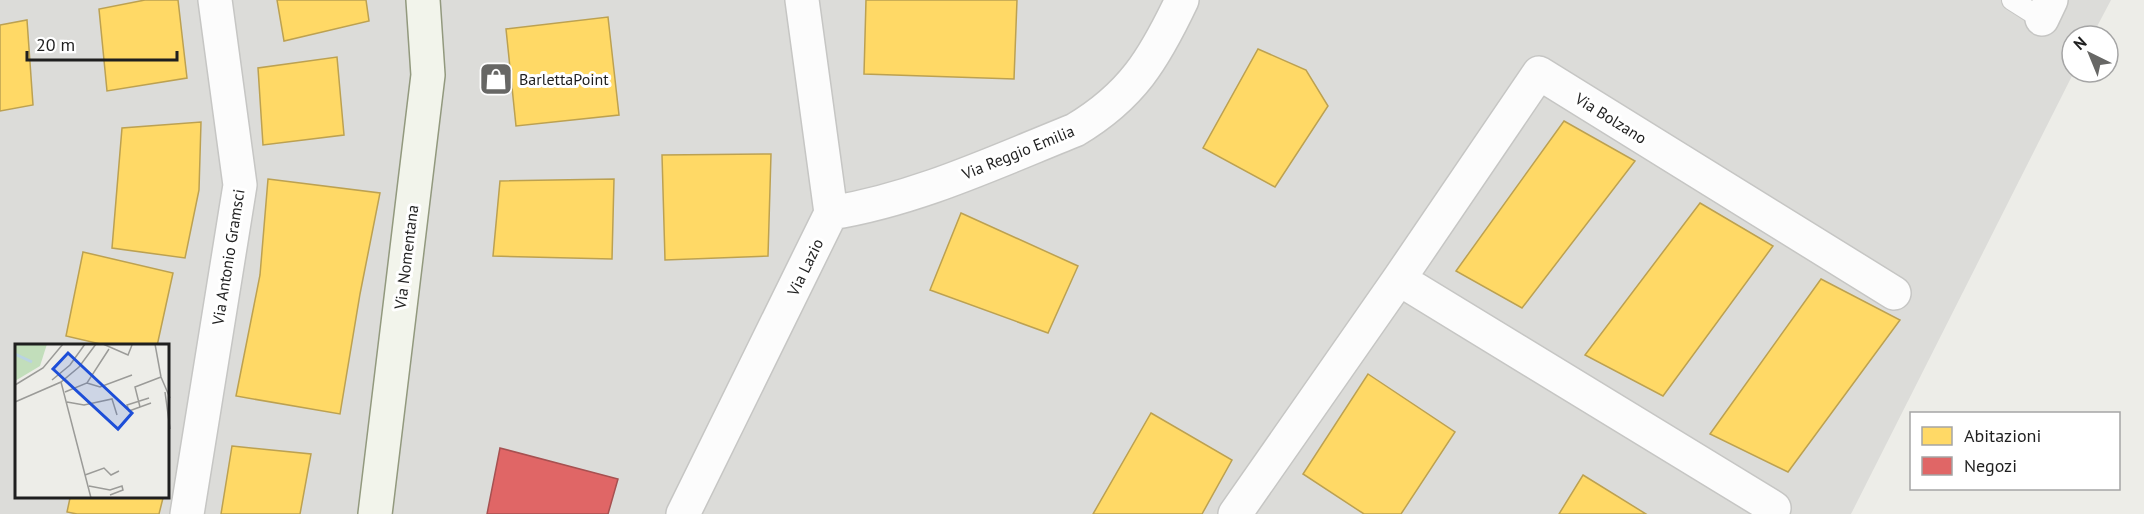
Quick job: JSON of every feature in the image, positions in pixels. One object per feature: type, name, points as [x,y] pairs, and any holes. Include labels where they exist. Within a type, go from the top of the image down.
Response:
[{"type":"main road","name":"Via Nomentana","points":[[375,514],[428,75],[423,0]]},
{"type":"street","name":"Via Antonio Gramsci","points":[[187,514],[240,185],[215,0]]},
{"type":"street","points":[[802,0],[831,213]]},
{"type":"street","name":"Via Reggio Emilia","points":[[831,213],[868,207],[916,193],[1075,130],[1093,119],[1125,92],[1140,74],[1165,35],[1182,0]]},
{"type":"street","name":"Via Bolzano","points":[[1235,514],[1539,74],[1894,293]]},
{"type":"street","name":"Via Lazio","points":[[683,514],[831,213]]},
{"type":"street","points":[[1399,279],[1774,508]]},
{"type":"lane","points":[[2012,0],[2047,9]]},
{"type":"shaded area","points":[[0,0],[2111,0],[2098,24],[2060,24],[2060,84],[2068,84],[1851,514],[0,514]]},
{"type":"building: Abitazioni","points":[[145,0],[178,0],[187,78],[107,91],[99,9]]},
{"type":"building: Abitazioni","points":[[277,0],[366,0],[369,21],[284,41]]},
{"type":"building: Abitazioni","points":[[866,0],[1017,0],[1014,79],[864,74]]},
{"type":"building: Abitazioni","points":[[608,17],[619,115],[516,126],[506,29]]},
{"type":"building: Abitazioni","points":[[27,20],[33,105],[0,111],[0,25]]},
{"type":"building: Abitazioni","points":[[1258,49],[1306,70],[1328,106],[1275,187],[1203,148]]},
{"type":"building: Abitazioni","points":[[337,57],[344,135],[263,145],[258,68]]},
{"type":"building: Abitazioni","points":[[1564,121],[1635,161],[1522,308],[1456,271]]},
{"type":"building: Abitazioni","points":[[201,122],[199,190],[185,258],[112,248],[122,128]]},
{"type":"building: Abitazioni","points":[[771,154],[768,256],[665,260],[662,155]]},
{"type":"building: Abitazioni","points":[[268,179],[380,193],[340,414],[236,396],[260,275]]},
{"type":"building: Abitazioni","points":[[614,179],[612,259],[493,256],[500,181]]},
{"type":"building: Abitazioni","points":[[1700,203],[1773,246],[1663,396],[1585,355]]},
{"type":"building: Abitazioni","points":[[961,213],[1078,266],[1048,333],[930,290]]},
{"type":"building: Abitazioni","points":[[83,252],[173,273],[157,344],[100,344],[66,336]]},
{"type":"building: Abitazioni","points":[[1821,279],[1900,320],[1788,472],[1710,434]]},
{"type":"building: Abitazioni","points":[[1368,374],[1455,432],[1401,514],[1364,514],[1303,474]]},
{"type":"building: Abitazioni","points":[[1151,413],[1232,460],[1202,514],[1093,514]]},
{"type":"building: Abitazioni","points":[[232,446],[311,454],[300,514],[221,514]]},
{"type":"building: Abitazioni","points":[[1583,475],[1646,514],[1559,514]]},
{"type":"building: Abitazioni","points":[[70,499],[163,499],[159,514],[67,512]]},
{"type":"building: Negozi","points":[[500,448],[618,479],[608,514],[487,514]]},
{"type":"place","name":"BarlettaPoint","points":[[496,79]]}]
